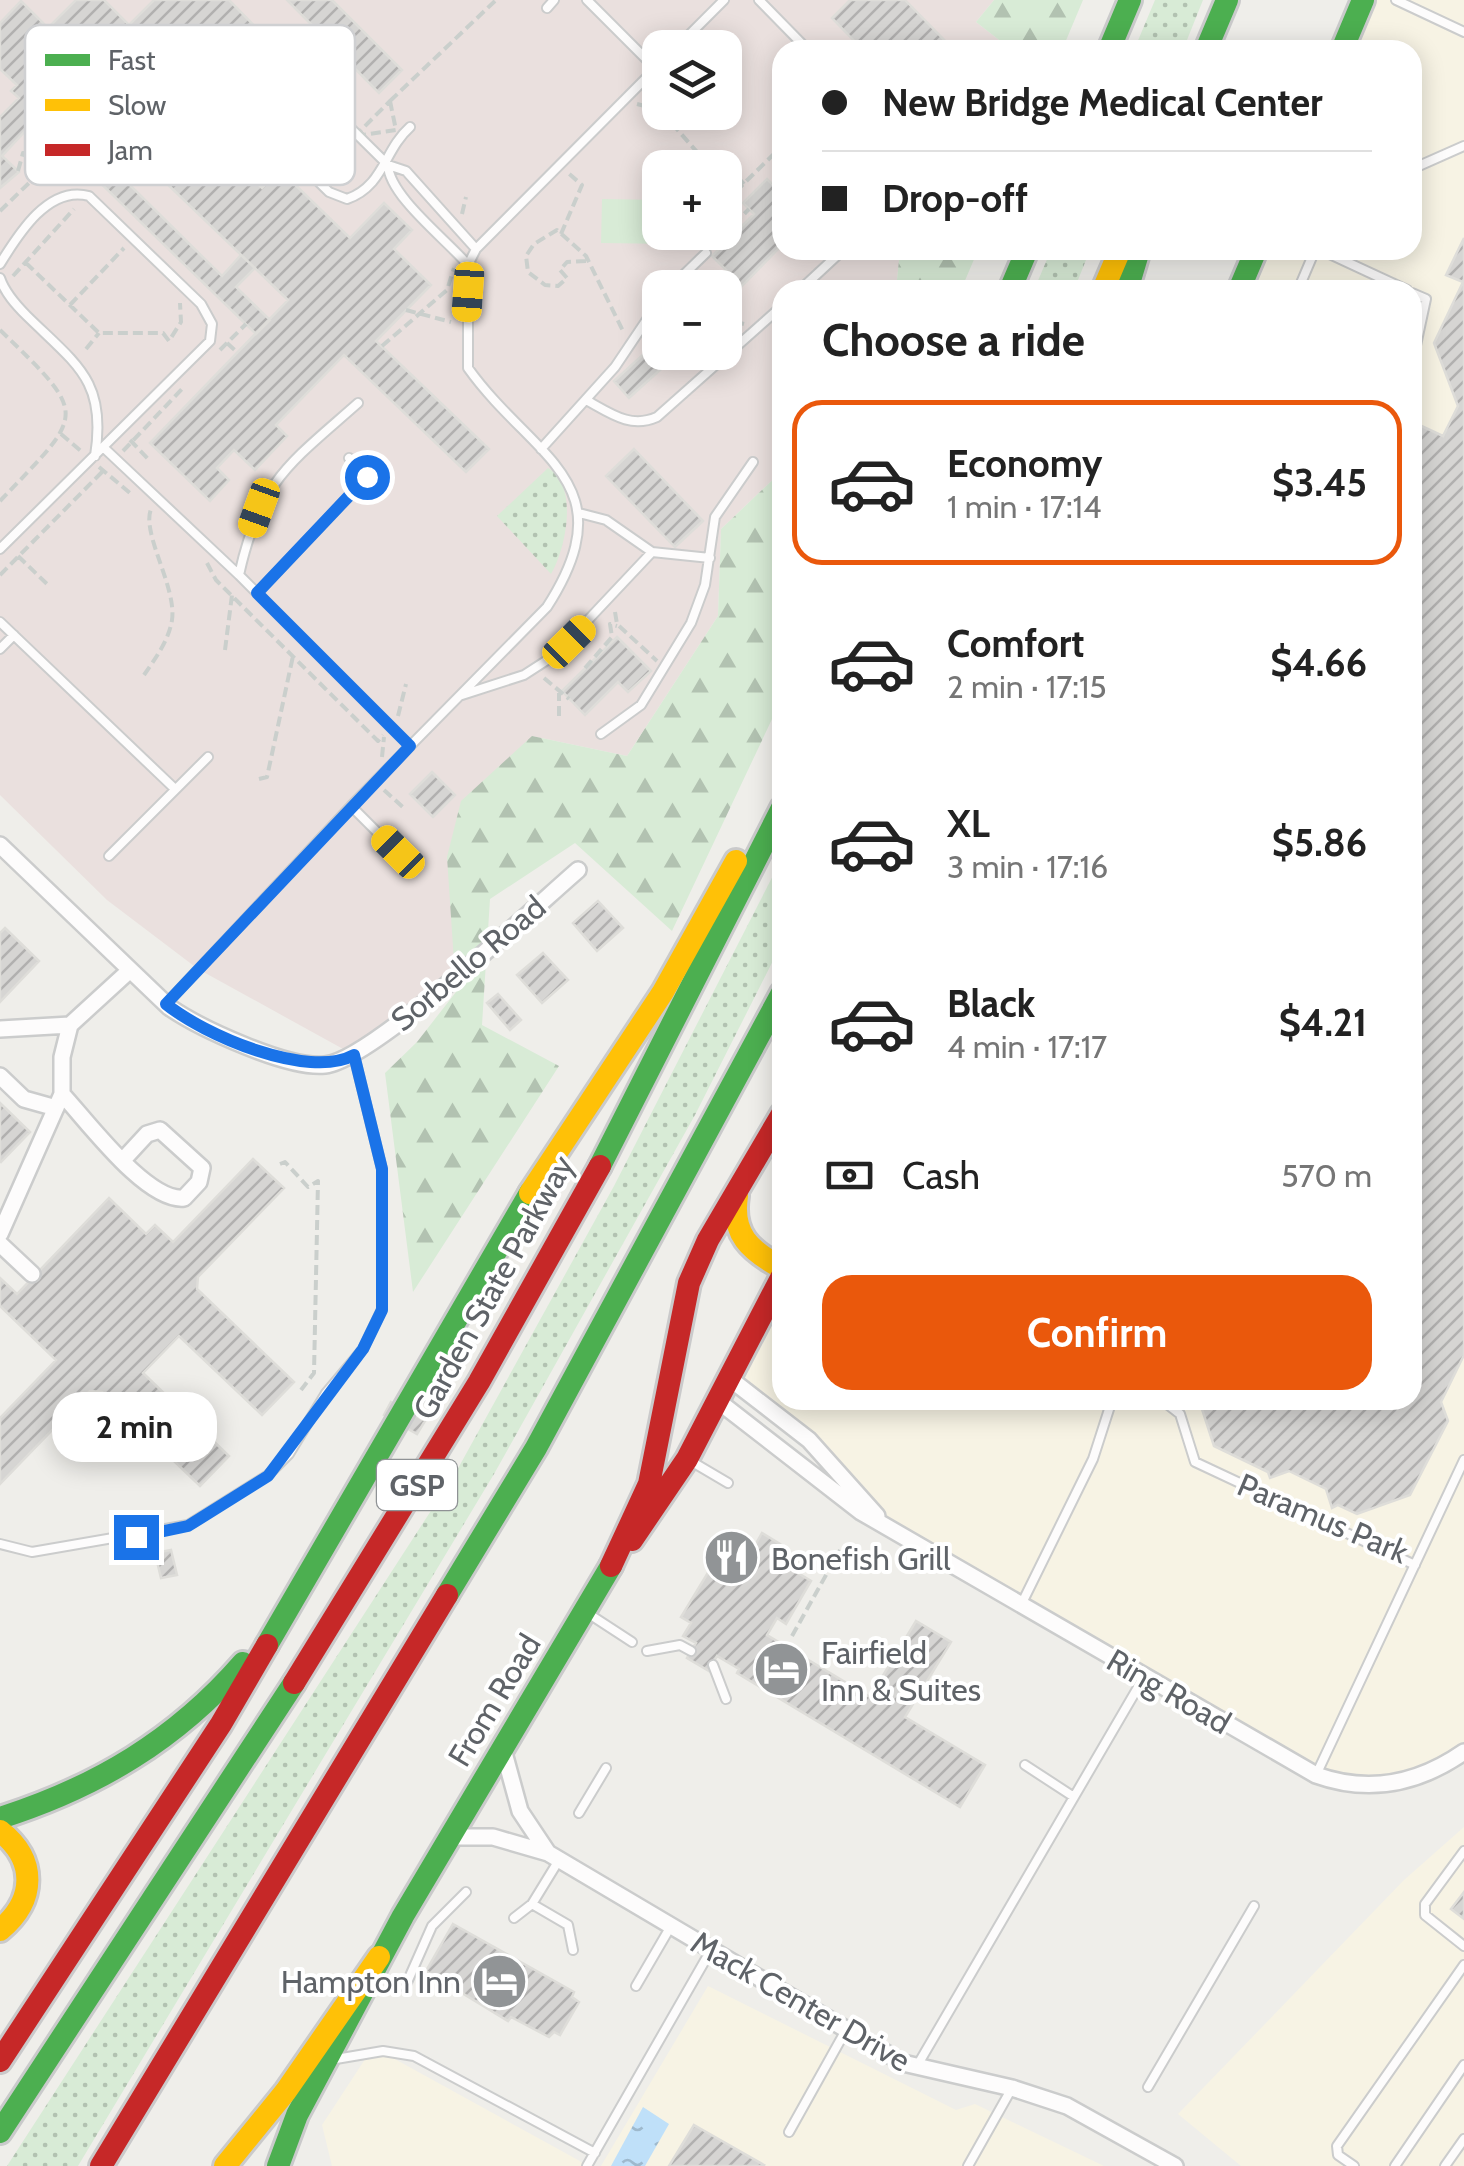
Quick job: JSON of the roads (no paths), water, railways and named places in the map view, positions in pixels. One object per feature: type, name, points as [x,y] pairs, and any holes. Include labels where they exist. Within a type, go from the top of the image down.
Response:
[{"type":"main road","points":[[1113,40],[1130,0]]},
{"type":"main road","points":[[1210,40],[1227,0]]},
{"type":"main road","points":[[1346,40],[1362,0]]},
{"type":"main road","points":[[0,2062],[221,1724],[550,1161],[681,962],[772,801]]},
{"type":"main road","name":"Garden State Parkway","points":[[0,2132],[289,1692],[433,1460],[604,1156],[772,828]]},
{"type":"main road","name":"GSP","points":[[101,2166],[536,1448],[772,1011]]},
{"type":"main road","points":[[611,1566],[649,1484],[673,1343],[689,1283],[708,1240],[772,1132]]},
{"type":"main road","points":[[739,1190],[733,1217],[738,1236],[756,1254],[772,1263]]},
{"type":"main road","name":"From Road","points":[[278,2166],[290,2125],[379,1957],[611,1566],[666,1496],[772,1295]]},
{"type":"main road","points":[[0,1818],[80,1790],[153,1748],[214,1695],[284,1611]]},
{"type":"main road","points":[[0,1830],[20,1850],[30,1882],[24,1905],[0,1930]]},
{"type":"main road","points":[[224,2166],[271,2111],[322,2032],[379,1957]]},
{"type":"street","points":[[0,845],[166,1004],[198,1026],[241,1044],[323,1066],[354,1055]]},
{"type":"street","name":"Sorbello Road","points":[[354,1055],[578,870]]},
{"type":"street","points":[[1,1224],[59,1101],[62,1058],[70,1025],[129,970]]},
{"type":"street","points":[[0,1029],[70,1025]]},
{"type":"street","points":[[0,1076],[24,1098],[59,1101],[154,1190],[170,1199],[184,1198],[199,1182],[202,1168],[160,1130],[147,1134],[123,1160]]},
{"type":"street","points":[[0,1244],[32,1274]]},
{"type":"street","points":[[729,1378],[816,1447],[887,1526]]},
{"type":"street","name":"Ring Road","points":[[718,1402],[838,1498],[1316,1775],[1361,1786],[1397,1783],[1432,1772],[1464,1752]]},
{"type":"street","name":"Mack Center Drive","points":[[503,1749],[520,1811],[553,1857]]},
{"type":"street","name":"Mack Center Drive","points":[[450,1837],[493,1836],[553,1857],[915,2068],[1012,2088],[1103,2123],[1175,2166]]},
{"type":"lane","points":[[547,8],[554,0]]},
{"type":"lane","points":[[587,0],[642,51]]},
{"type":"lane","points":[[694,30],[724,0]]},
{"type":"lane","points":[[759,0],[798,40]]},
{"type":"lane","points":[[1396,0],[1464,32]]},
{"type":"lane","points":[[166,1004],[351,806],[548,607],[575,553],[579,512],[572,486],[468,368],[468,265],[476,250],[642,82]]},
{"type":"lane","points":[[410,126],[393,142],[388,178],[468,265]]},
{"type":"lane","points":[[355,132],[388,165],[406,170],[476,250]]},
{"type":"lane","points":[[1422,165],[1464,146]]},
{"type":"lane","points":[[325,185],[339,198],[361,194],[388,165]]},
{"type":"lane","points":[[0,264],[52,200],[67,194],[89,196],[201,304],[212,324],[210,341],[3,546]]},
{"type":"lane","points":[[689,270],[706,254]]},
{"type":"lane","points":[[811,280],[832,260]]},
{"type":"lane","points":[[1340,260],[1385,280]]},
{"type":"lane","points":[[0,278],[12,300],[78,364],[95,390],[93,458]]},
{"type":"lane","points":[[586,400],[642,424],[686,396],[772,315]]},
{"type":"lane","points":[[541,449],[586,400],[642,328]]},
{"type":"lane","points":[[239,574],[259,508],[279,473],[358,403]]},
{"type":"lane","points":[[104,447],[239,574],[410,746]]},
{"type":"lane","points":[[257,593],[367,477],[349,458]]},
{"type":"lane","points":[[601,734],[641,705],[691,623],[710,558],[716,516],[753,462]]},
{"type":"lane","points":[[579,512],[606,520],[652,552],[710,558]]},
{"type":"lane","points":[[458,697],[524,675],[556,656],[652,552]]},
{"type":"lane","points":[[0,622],[175,789]]},
{"type":"lane","points":[[0,649],[14,635]]},
{"type":"lane","points":[[109,856],[208,757]]},
{"type":"lane","points":[[351,806],[413,868]]},
{"type":"lane","points":[[0,1544],[32,1552],[188,1526],[268,1476],[289,1454],[326,1393],[363,1349],[382,1310],[382,1169],[354,1055]]},
{"type":"lane","points":[[1021,1605],[1093,1459],[1109,1410]]},
{"type":"lane","name":"Paramus Park","points":[[1175,1410],[1180,1414],[1196,1462],[1415,1565],[1464,1460]]},
{"type":"lane","points":[[687,1459],[728,1483]]},
{"type":"lane","points":[[1316,1775],[1415,1565]]},
{"type":"lane","points":[[584,1611],[632,1642]]},
{"type":"lane","points":[[647,1650],[680,1646],[691,1651]]},
{"type":"lane","points":[[712,1665],[726,1699]]},
{"type":"lane","points":[[915,2068],[1144,1677]]},
{"type":"lane","points":[[1026,1765],[1074,1798]]},
{"type":"lane","points":[[579,1813],[606,1768]]},
{"type":"lane","points":[[1464,1852],[1425,1904],[1425,1915],[1464,1946]]},
{"type":"lane","points":[[514,1918],[532,1904],[553,1857]]},
{"type":"lane","points":[[405,1987],[432,1926],[466,1892]]},
{"type":"lane","points":[[532,1904],[568,1926],[573,1950]]},
{"type":"lane","points":[[1148,2087],[1254,1906]]},
{"type":"lane","points":[[636,1986],[671,1926]]},
{"type":"lane","points":[[588,2166],[711,1950]]},
{"type":"lane","points":[[1354,2166],[1338,2155],[1337,2146],[1464,1965]]},
{"type":"lane","points":[[790,2132],[846,2030]]},
{"type":"lane","points":[[326,2062],[368,2052],[414,2056],[595,2153]]},
{"type":"lane","points":[[1395,2166],[1464,2065]]},
{"type":"lane","points":[[968,2166],[1012,2088]]},
{"type":"lane","points":[[1444,2166],[1464,2139]]},
{"type":"water","points":[[643,2107],[669,2124],[645,2166],[611,2166]]},
{"type":"place","name":"Bonefish Grill","points":[[732,1558]]},
{"type":"place","name":"Fairfield Inn & Suites","points":[[782,1670]]},
{"type":"place","name":"Hampton Inn","points":[[500,1981]]}]
